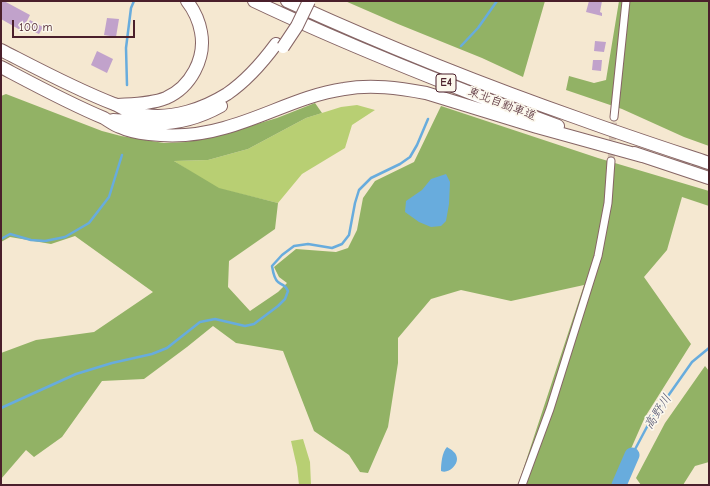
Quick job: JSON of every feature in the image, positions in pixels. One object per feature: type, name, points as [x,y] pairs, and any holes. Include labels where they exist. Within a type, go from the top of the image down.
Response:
[{"type":"highway","points":[[117,105],[157,101],[168,97],[177,92],[191,78],[201,57],[202,45],[198,19],[193,8],[187,1]]},
{"type":"highway","name":"東北自動車道","points":[[254,1],[306,25],[417,72],[642,156],[709,178]]},
{"type":"highway","name":"東北自動車道","points":[[287,1],[422,59],[582,120],[709,163]]},
{"type":"highway","points":[[106,119],[157,124],[181,122],[206,114],[229,102],[250,86],[262,74],[280,46],[301,1]]},
{"type":"highway","points":[[1,50],[68,85],[131,112],[146,115],[170,115],[194,110],[221,97],[238,85],[280,46],[297,26],[308,1],[422,59]]},
{"type":"highway","points":[[1,67],[64,101],[106,119],[120,128],[135,132],[162,135],[193,135],[244,122],[286,105],[321,94],[345,88],[377,86],[426,94],[536,127],[642,156]]},
{"type":"street","points":[[614,117],[626,1]]},
{"type":"street","points":[[522,485],[550,409],[598,256],[608,203],[611,161]]},
{"type":"green space","points":[[345,1],[545,1],[523,77],[482,58]]},
{"type":"green space","points":[[619,1],[709,1],[709,146],[684,137],[622,109],[566,90],[569,76],[594,83],[606,80]]},
{"type":"green space","points":[[6,94],[102,131],[121,136],[164,143],[186,142],[223,134],[277,118],[315,103],[322,113],[306,118],[248,149],[208,160],[174,161],[219,188],[278,203],[275,229],[229,261],[228,287],[250,311],[278,292],[287,283],[279,277],[274,267],[296,249],[336,252],[348,248],[357,230],[363,198],[375,181],[414,162],[441,106],[598,158],[709,191],[709,206],[682,197],[667,250],[644,277],[691,344],[645,417],[615,485],[518,485],[584,285],[511,301],[461,290],[431,299],[398,338],[398,363],[388,427],[368,473],[360,472],[349,455],[314,431],[283,351],[236,343],[213,326],[144,379],[102,381],[62,437],[34,457],[26,450],[1,479],[1,353],[36,340],[94,332],[153,292],[75,236],[51,244],[10,237],[1,242],[1,96]]},
{"type":"green space","points":[[357,105],[375,110],[352,125],[345,148],[302,174],[278,203],[216,188],[174,161],[208,160],[248,149],[306,118],[341,107]]},
{"type":"green space","points":[[705,366],[709,371],[709,462],[695,466],[683,485],[641,485],[636,478],[665,423]]},
{"type":"green space","points":[[303,439],[310,462],[311,485],[299,485],[297,467],[291,441]]},
{"type":"water","points":[[446,174],[450,182],[449,204],[446,221],[441,226],[431,227],[419,222],[405,212],[406,201],[422,190],[431,179]]},
{"type":"water","points":[[447,447],[455,453],[457,462],[452,469],[444,472],[441,471],[442,462],[444,452]]},
{"type":"building","points":[[1,1],[4,1],[30,15],[22,31],[1,19]]},
{"type":"building","points":[[589,1],[602,1],[600,12],[602,13],[602,16],[586,12]]},
{"type":"building","points":[[107,18],[119,19],[116,37],[104,35]]},
{"type":"building","points":[[30,20],[43,27],[39,34],[26,28]]},
{"type":"building","points":[[595,41],[606,42],[604,52],[594,51]]},
{"type":"building","points":[[97,51],[113,59],[107,73],[91,65]]},
{"type":"building","points":[[593,60],[602,60],[601,71],[592,70]]},
{"type":"waterway","points":[[127,85],[126,48],[131,8],[134,1]]},
{"type":"waterway","points":[[461,46],[478,28],[497,1]]},
{"type":"waterway","points":[[1,408],[76,374],[112,363],[152,354],[167,348],[200,322],[215,319],[245,326],[254,324],[278,306],[285,299],[288,291],[285,286],[276,279],[272,266],[282,255],[294,246],[308,244],[332,248],[342,244],[349,235],[359,190],[371,178],[400,164],[410,157],[428,119]]},
{"type":"waterway","points":[[1,239],[10,234],[31,240],[45,241],[65,237],[89,223],[109,197],[122,155]]},
{"type":"waterway","name":"高野川","points":[[632,455],[649,423],[692,362],[709,348]]},
{"type":"waterway","name":"高野川","points":[[619,485],[632,455]]},
{"type":"tunnel","points":[[611,161],[614,117]]}]
